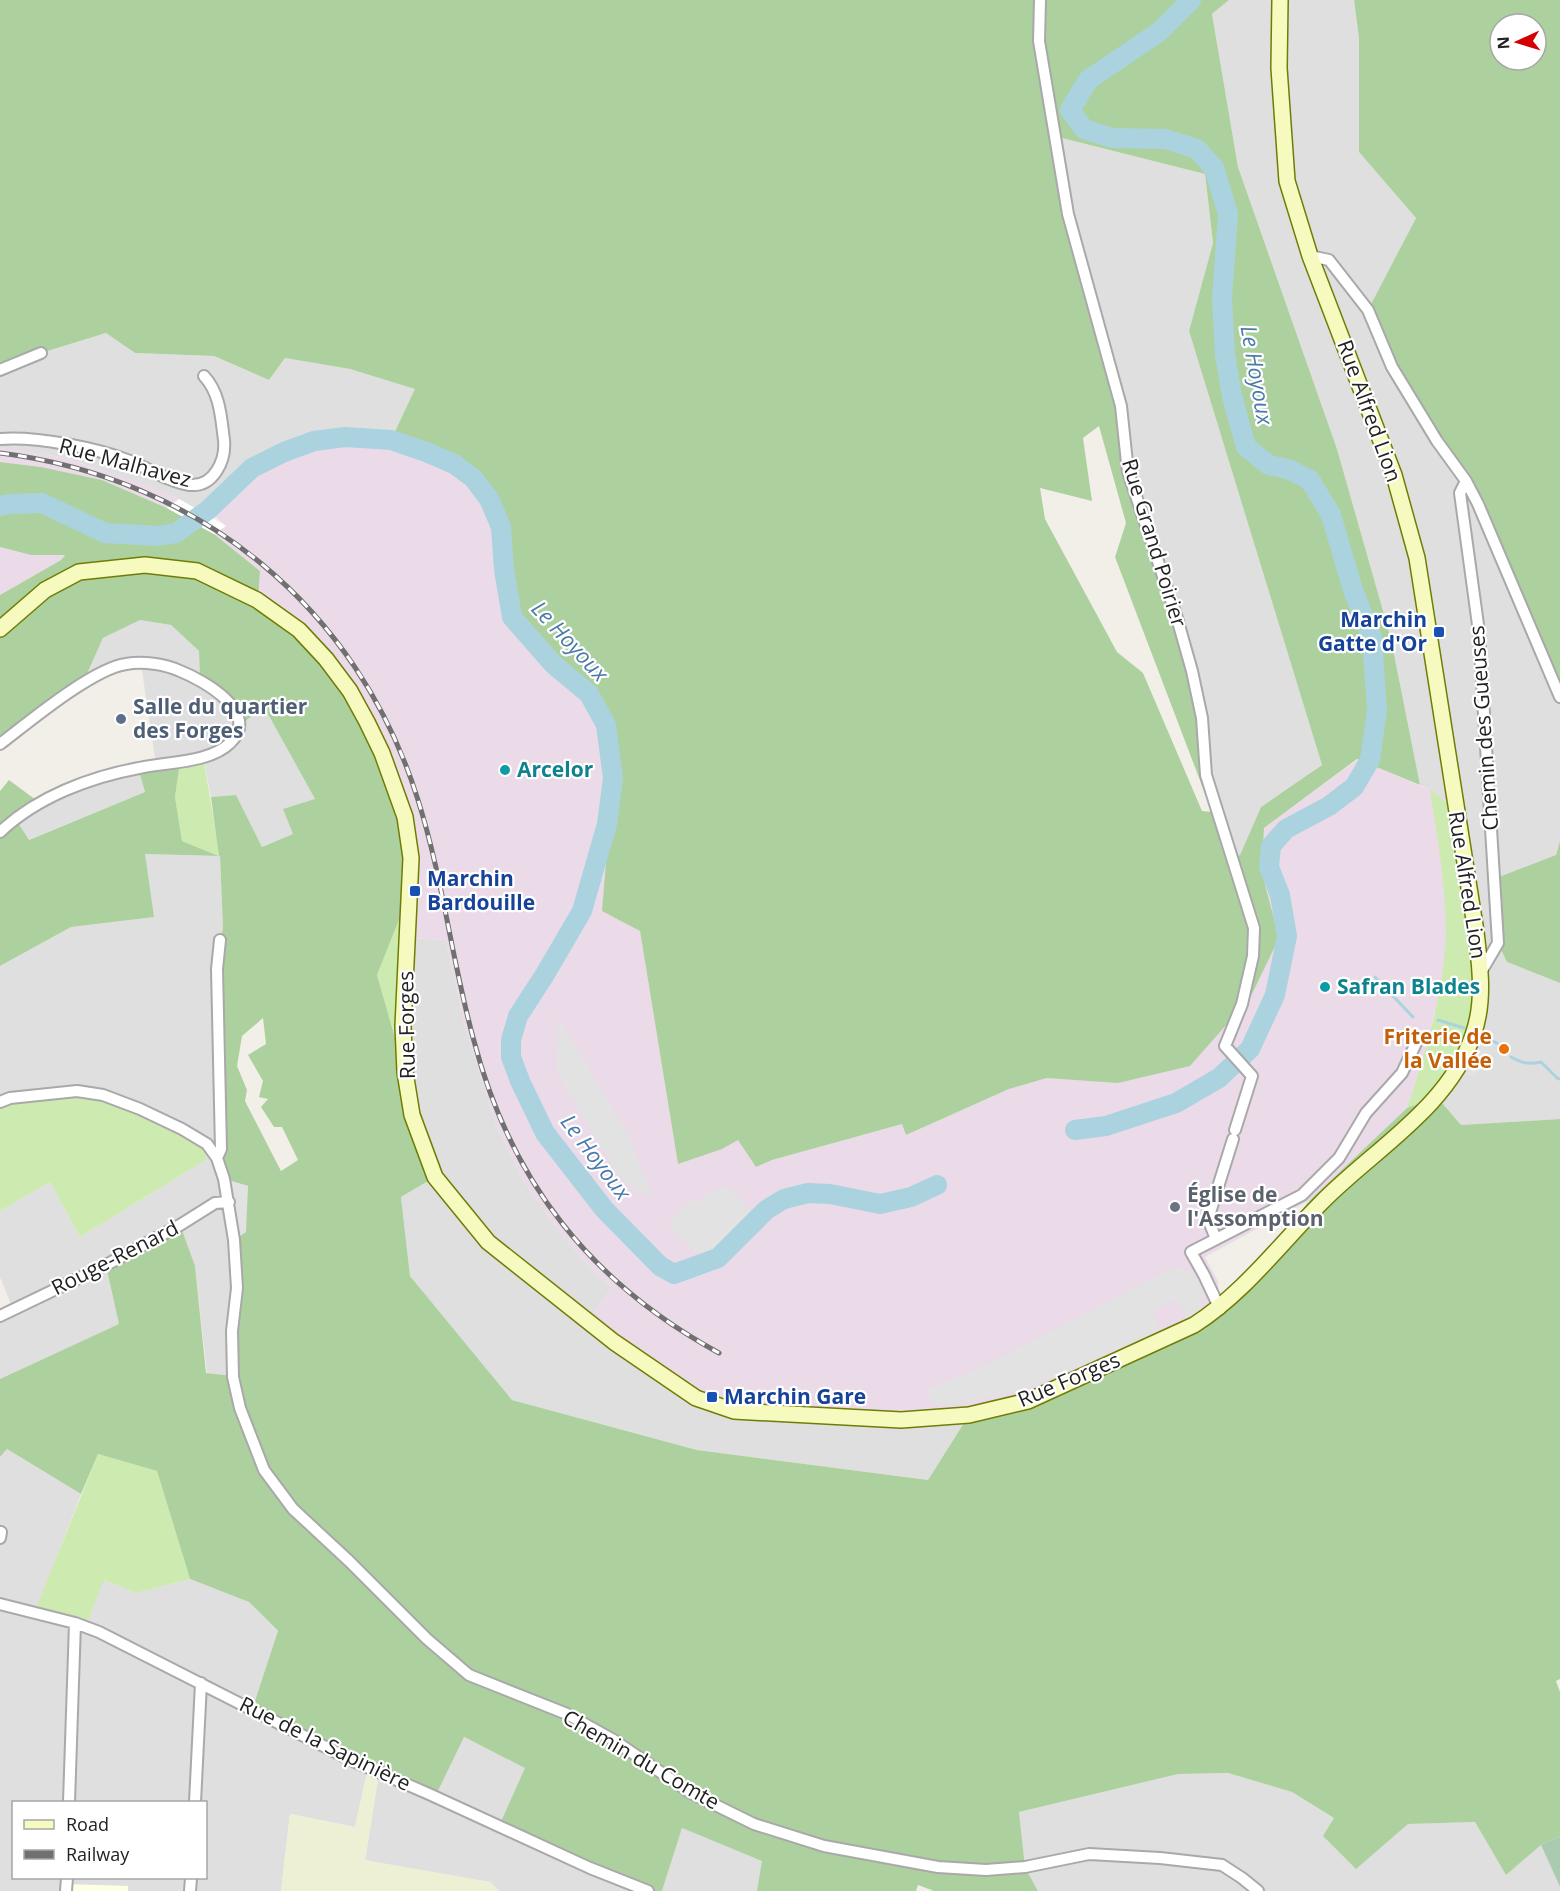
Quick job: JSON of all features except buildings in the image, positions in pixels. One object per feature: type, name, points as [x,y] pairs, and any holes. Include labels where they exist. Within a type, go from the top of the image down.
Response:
[{"type":"main road","name":"Rue Alfred Lion","points":[[1220,1309],[1323,1201],[1437,1097],[1454,1074],[1473,1036],[1479,1013],[1481,972],[1417,558],[1394,475],[1310,256],[1287,181],[1279,68],[1280,0]]},
{"type":"main road","name":"Rue Forges","points":[[0,629],[45,590],[79,572],[145,564],[197,571],[258,600],[299,630],[326,659],[350,692],[367,722],[382,753],[405,817],[411,858],[403,1026],[405,1072],[412,1115],[435,1177],[488,1242],[614,1342],[696,1398],[734,1411],[901,1420],[969,1415],[1028,1401],[1194,1325],[1220,1309]]},
{"type":"street","name":"Rue Grand Poirier","points":[[1040,0],[1039,40],[1068,214],[1121,406],[1128,472],[1178,618],[1192,671],[1202,718],[1206,775],[1254,928],[1253,956],[1242,1004],[1225,1046],[1252,1076],[1208,1219],[1216,1239]]},
{"type":"street","points":[[1310,256],[1329,260],[1368,310],[1392,367],[1437,441],[1466,481],[1560,696]]},
{"type":"street","points":[[0,370],[41,354]]},
{"type":"street","name":"Rue Malhavez","points":[[0,439],[17,438],[91,449],[192,485],[209,480],[219,469],[225,448],[219,405],[212,384],[204,376]]},
{"type":"street","name":"Chemin des Gueuses","points":[[1466,481],[1460,493],[1479,632],[1498,943],[1481,972]]},
{"type":"street","points":[[0,744],[66,694],[93,678],[126,664],[154,664],[180,670],[224,696],[237,714],[237,735],[218,752],[180,762],[138,768],[72,788],[15,818],[0,832]]},
{"type":"street","points":[[217,1158],[221,1149],[217,969],[220,940]]},
{"type":"street","points":[[1220,1309],[1191,1252],[1302,1196],[1339,1158],[1366,1113],[1402,1073],[1417,1041]]},
{"type":"street","points":[[0,1102],[9,1098],[77,1092],[103,1095],[182,1129],[207,1144],[217,1158]]},
{"type":"street","name":"Chemin du Comte","points":[[217,1158],[229,1202],[234,1240],[237,1288],[232,1331],[233,1377],[240,1408],[264,1470],[293,1509],[350,1561],[427,1639],[469,1675],[567,1714],[612,1739],[691,1793],[754,1824],[824,1846],[938,1867],[987,1870],[1025,1867],[1089,1854],[1160,1858],[1222,1865],[1258,1891]]},
{"type":"street","name":"Rouge-Renard","points":[[0,1316],[106,1265],[180,1225],[215,1203],[229,1202]]},
{"type":"street","name":"Rue de la Sapinière","points":[[0,1604],[75,1623],[99,1632],[353,1761],[590,1868],[648,1891]]},
{"type":"street","points":[[69,1801],[75,1623]]},
{"type":"street","points":[[195,1801],[201,1683]]},
{"type":"shaded area","points":[[1229,0],[1354,0],[1359,38],[1359,152],[1416,218],[1368,311],[1466,481],[1560,697],[1560,841],[1556,855],[1507,962],[1560,983],[1560,1119],[1461,1125],[1437,1097],[1430,790],[1420,785],[1391,639],[1337,449],[1238,167],[1212,14]]},
{"type":"shaded area","points":[[1054,136],[1205,174],[1213,243],[1189,331],[1322,765],[1261,807],[1240,855],[1232,858],[1128,472]]},
{"type":"shaded area","points":[[106,333],[135,353],[214,356],[269,380],[285,358],[350,369],[416,389],[391,440],[345,437],[314,441],[284,452],[252,468],[204,513],[179,499],[99,469],[61,457],[0,448],[0,370],[41,353]]},
{"type":"shaded area","points":[[345,437],[391,440],[454,464],[473,478],[489,499],[501,527],[504,570],[512,617],[553,664],[589,694],[606,725],[613,778],[607,824],[640,931],[678,1164],[739,1140],[756,1167],[772,1160],[902,1123],[906,1135],[1009,1089],[1047,1078],[1278,938],[1262,873],[1264,828],[1358,759],[1430,790],[1441,865],[1446,930],[1441,985],[1427,1047],[1407,1108],[1310,1200],[1205,1257],[1218,1281],[1220,1309],[1028,1401],[969,1415],[734,1411],[696,1398],[587,1320],[612,1288],[595,1273],[562,1235],[523,1180],[496,1125],[464,1023],[446,940],[408,938],[257,600],[260,571],[214,534],[226,526],[208,510],[252,468],[284,452],[314,441]]},
{"type":"shaded area","points":[[0,448],[61,457],[141,483],[179,499],[167,508],[102,480],[41,467],[0,462]]},
{"type":"shaded area","points":[[0,547],[31,555],[65,554],[61,560],[0,595]]},
{"type":"shaded area","points":[[140,620],[171,625],[199,651],[200,681],[213,688],[239,725],[264,707],[315,799],[293,834],[262,847],[236,795],[211,797],[203,756],[156,765],[141,664],[126,664],[82,685],[103,638]]},
{"type":"shaded area","points":[[138,768],[145,792],[28,840],[15,818],[40,803]]},
{"type":"shaded area","points":[[144,854],[220,856],[223,930],[220,940],[234,1240],[233,1377],[207,1373],[195,1266],[120,1324],[0,1379],[0,1316],[13,1309],[0,1277],[0,1211],[50,1182],[80,1237],[206,1160],[0,1102],[0,966],[71,927],[153,917]]},
{"type":"shaded area","points":[[408,938],[446,940],[464,1023],[496,1125],[523,1180],[562,1235],[595,1273],[612,1288],[587,1320],[969,1415],[928,1480],[697,1450],[512,1400],[410,1276],[401,1197],[435,1177],[412,1115]]},
{"type":"shaded area","points":[[558,1018],[633,1143],[653,1195],[644,1195],[623,1180],[557,1073]]},
{"type":"shaded area","points":[[1478,1040],[1488,1055],[1487,1066],[1471,1077],[1465,1073]]},
{"type":"shaded area","points":[[224,1179],[248,1186],[246,1232],[234,1240]]},
{"type":"shaded area","points":[[728,1185],[753,1213],[719,1249],[711,1256],[704,1257],[674,1233],[670,1220],[693,1199],[699,1204],[707,1193]]},
{"type":"shaded area","points":[[1181,1267],[1195,1275],[1204,1295],[1200,1311],[1188,1320],[1176,1299],[1153,1312],[1159,1331],[1040,1383],[953,1405],[933,1406],[926,1390],[985,1366],[1167,1271]]},
{"type":"shaded area","points":[[7,1449],[81,1494],[35,1613],[104,1580],[136,1593],[190,1579],[249,1602],[278,1632],[368,1768],[355,1827],[290,1814],[281,1891],[0,1891],[0,1457]]},
{"type":"shaded area","points":[[463,1737],[526,1768],[499,1826],[648,1891],[499,1891],[490,1882],[365,1861],[379,1773]]},
{"type":"shaded area","points":[[368,1768],[379,1773],[365,1860],[490,1882],[499,1891],[281,1891],[290,1814],[355,1827]]},
{"type":"shaded area","points":[[1228,1773],[1292,1792],[1334,1818],[1408,1824],[1475,1822],[1506,1874],[1541,1845],[1560,1891],[1038,1891],[1025,1867],[1019,1812],[1177,1774]]},
{"type":"shaded area","points":[[682,1828],[763,1861],[757,1891],[662,1891]]},
{"type":"shaded area","points":[[1560,1836],[1560,1887],[1541,1845]]},
{"type":"shaded area","points":[[66,1884],[128,1886],[128,1891],[66,1891]]},
{"type":"green space","points":[[0,0],[1229,0],[1212,14],[1238,167],[1337,449],[1391,639],[1420,785],[1357,759],[1264,828],[1262,873],[1279,938],[1250,998],[1190,1066],[1118,1083],[1047,1078],[1009,1089],[906,1135],[902,1124],[772,1160],[756,1167],[738,1140],[722,1149],[678,1164],[640,931],[602,911],[613,778],[606,725],[589,694],[553,664],[512,617],[504,570],[501,527],[489,499],[473,478],[454,464],[391,440],[415,389],[350,369],[285,358],[269,380],[214,356],[135,353],[106,333],[41,353],[0,370]],"holes":[[[1054,136],[1205,174],[1213,243],[1189,331],[1322,765],[1261,807],[1240,855],[1233,858],[1206,775],[1192,671],[1128,472],[1123,436]],[[1099,426],[1126,523],[1115,557],[1212,812],[1202,811],[1143,673],[1117,652],[1045,519],[1040,488],[1092,501],[1083,438]]]},
{"type":"green space","points":[[1354,0],[1560,0],[1560,697],[1478,504],[1392,367],[1368,310],[1416,218],[1359,152],[1359,38]]},
{"type":"green space","points":[[0,462],[41,467],[102,480],[167,508],[214,534],[260,571],[258,600],[299,630],[350,691],[405,817],[409,918],[399,920],[377,975],[435,1177],[401,1197],[410,1276],[512,1400],[697,1450],[928,1480],[969,1415],[1028,1401],[1220,1309],[1310,1200],[1407,1108],[1437,1097],[1461,1125],[1560,1119],[1560,1679],[1556,1681],[1560,1692],[1560,1836],[1541,1845],[1506,1875],[1475,1822],[1408,1824],[1356,1869],[1323,1836],[1334,1818],[1292,1792],[1228,1773],[1178,1774],[1019,1812],[1025,1867],[1038,1891],[934,1891],[918,1885],[916,1891],[757,1891],[762,1861],[682,1828],[662,1891],[648,1891],[499,1826],[525,1768],[464,1737],[435,1797],[252,1710],[278,1631],[249,1602],[190,1579],[157,1471],[98,1454],[81,1494],[7,1449],[0,1457],[0,1379],[119,1324],[106,1265],[180,1225],[195,1266],[206,1373],[233,1376],[234,1240],[248,1186],[224,1179],[217,1158],[220,940],[223,929],[220,856],[211,797],[236,795],[262,847],[293,834],[283,809],[315,799],[264,707],[239,726],[237,714],[200,681],[199,651],[171,625],[140,620],[103,638],[82,685],[0,744],[0,595],[61,560],[65,555],[31,555],[0,547]],"holes":[[[263,1018],[266,1044],[248,1055],[263,1081],[259,1097],[268,1099],[261,1107],[274,1127],[282,1127],[298,1160],[281,1171],[245,1101],[247,1090],[237,1066],[242,1036]]]},
{"type":"green space","points":[[203,756],[220,856],[182,841],[175,797],[180,762]]},
{"type":"green space","points":[[180,762],[175,797],[182,841],[219,856],[145,854],[154,917],[71,927],[0,966],[0,791],[9,780],[40,803],[15,818],[29,840],[145,792],[138,768]]},
{"type":"green space","points":[[1430,790],[1455,809],[1479,1013],[1437,1097],[1407,1108],[1433,1020],[1445,953],[1446,930],[1441,860]]},
{"type":"green space","points":[[1560,841],[1560,983],[1507,962],[1498,943],[1494,879],[1556,855]]},
{"type":"green space","points":[[409,918],[405,1072],[377,975],[399,920]]},
{"type":"green space","points":[[103,1095],[207,1144],[206,1160],[80,1237],[50,1182],[0,1211],[0,1102],[10,1098]]},
{"type":"green space","points":[[98,1454],[157,1471],[190,1579],[136,1593],[104,1580],[85,1627],[34,1613]]},
{"type":"pier","points":[[179,499],[226,526],[214,534],[167,508]]},
{"type":"waterway","name":"Le Hoyoux","points":[[1075,1130],[1106,1126],[1176,1103],[1219,1078],[1250,1049],[1275,995],[1287,936],[1280,895],[1269,867],[1271,846],[1286,829],[1329,806],[1354,787],[1370,760],[1377,710],[1372,638],[1353,590],[1331,515],[1310,480],[1288,469],[1269,465],[1246,447],[1232,396],[1225,355],[1222,298],[1228,214],[1214,168],[1197,149],[1165,139],[1112,138],[1084,129],[1070,110],[1088,80],[1159,32],[1191,0]]},
{"type":"waterway","name":"Le Hoyoux","points":[[0,506],[42,503],[105,533],[158,536],[176,533],[208,510],[252,468],[284,452],[314,441],[345,437],[391,440],[454,464],[473,478],[489,499],[501,527],[504,570],[512,617],[553,664],[589,694],[606,725],[613,778],[607,824],[582,911],[518,1016],[511,1040],[511,1057],[545,1133],[604,1209],[660,1266],[674,1274],[718,1258],[766,1210],[784,1199],[808,1193],[830,1194],[880,1204],[911,1197],[937,1185]]},
{"type":"waterway","points":[[1375,977],[1413,1017]]},
{"type":"waterway","points":[[1438,1020],[1464,1028]]},
{"type":"waterway","points":[[1481,1036],[1497,1043]]},
{"type":"waterway","points":[[1511,1057],[1525,1063],[1541,1062],[1560,1079]]},
{"type":"railway","points":[[0,453],[73,467],[141,491],[204,523],[261,564],[312,612],[355,668],[391,731],[418,800],[434,860],[474,1041],[490,1092],[510,1139],[534,1183],[562,1224],[595,1261],[632,1295],[673,1325],[719,1353]]},
{"type":"place","name":"Marchin Gatte d'Or","points":[[1439,632]]},
{"type":"place","name":"Salle du quartier des Forges","points":[[121,719]]},
{"type":"place","name":"Arcelor","points":[[505,770]]},
{"type":"place","name":"Marchin Bardouille","points":[[415,891]]},
{"type":"place","name":"Safran Blades","points":[[1325,987]]},
{"type":"place","name":"Friterie de la Vallée","points":[[1504,1049]]},
{"type":"place","name":"Église de l'Assomption","points":[[1175,1207]]},
{"type":"place","name":"Marchin Gare","points":[[712,1397]]}]
